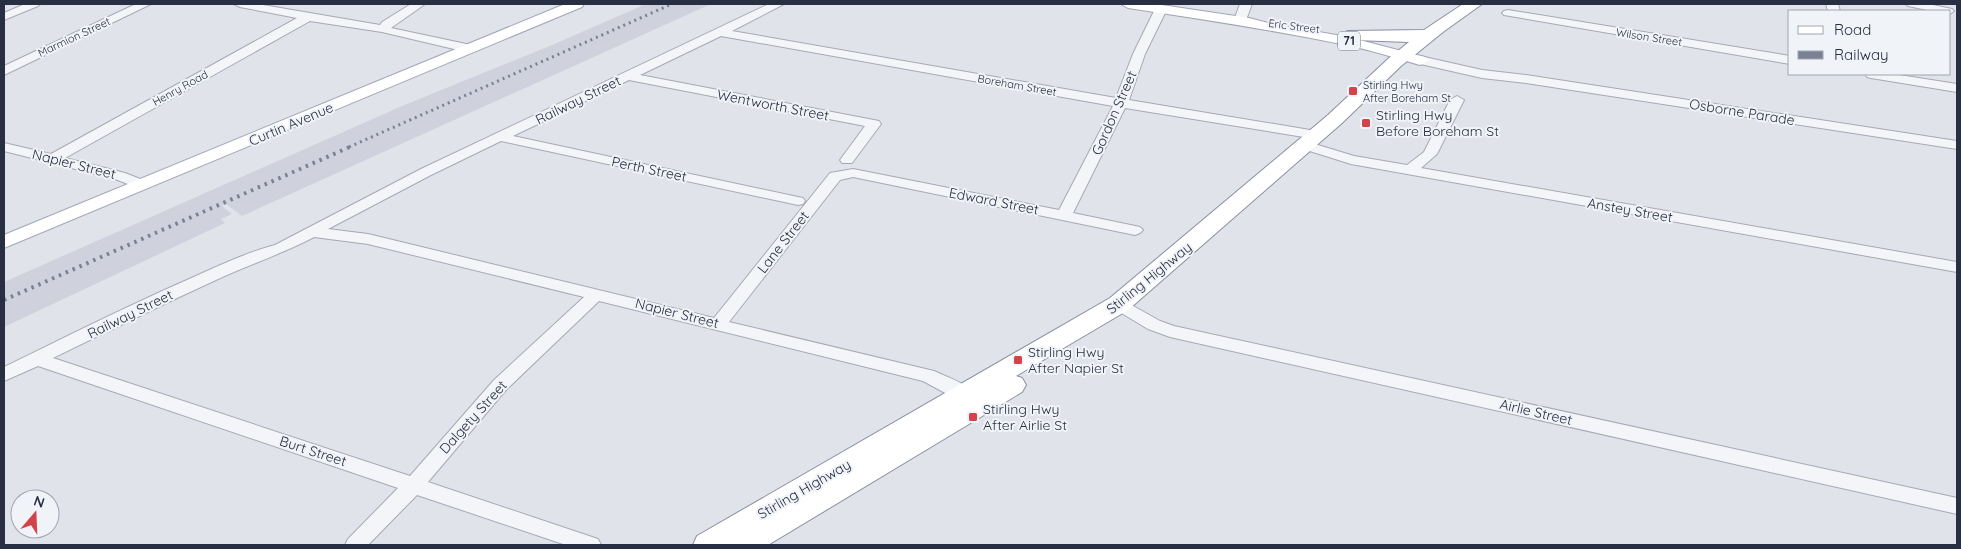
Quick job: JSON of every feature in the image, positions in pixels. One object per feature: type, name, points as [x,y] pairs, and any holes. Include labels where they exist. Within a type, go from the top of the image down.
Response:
[{"type":"highway","name":"Stirling Highway","points":[[1415,55],[1428,35],[1481,5]]},
{"type":"highway","name":"Stirling Highway","points":[[742,545],[971,400],[1126,308],[1310,141],[1415,55],[1481,5]]},
{"type":"highway","name":"71","points":[[1353,35],[1399,37],[1428,35]]},
{"type":"highway","name":"Stirling Highway","points":[[708,545],[971,400]]},
{"type":"main road","name":"Curtin Avenue","points":[[4,242],[577,4]]},
{"type":"main road","name":"Eric Street","points":[[1128,4],[1245,21],[1271,28],[1415,55]]},
{"type":"main road","name":"Eric Street","points":[[1245,21],[1274,22],[1353,35],[1415,55]]},
{"type":"street","points":[[6,14],[34,4]]},
{"type":"street","name":"Marmion Street","points":[[4,71],[145,4]]},
{"type":"street","points":[[240,4],[308,17],[385,26],[419,4]]},
{"type":"street","name":"Railway Street","points":[[4,375],[172,293],[257,255],[281,248],[313,227],[778,4]]},
{"type":"street","points":[[1245,21],[1246,4]]},
{"type":"street","points":[[1912,4],[1944,10]]},
{"type":"street","name":"Gordon Street","points":[[1064,215],[1121,103],[1139,54],[1161,8]]},
{"type":"street","name":"Wilson Street","points":[[1508,13],[1788,60]]},
{"type":"street","name":"Henry Road","points":[[53,159],[308,17]]},
{"type":"street","points":[[385,26],[390,32],[471,49]]},
{"type":"street","name":"Boreham Street","points":[[719,32],[1121,103],[1310,141]]},
{"type":"street","name":"Osborne Parade","points":[[1415,55],[1491,76],[1526,79],[1957,145]]},
{"type":"street","points":[[4,59],[21,62]]},
{"type":"street","points":[[1877,75],[1957,88]]},
{"type":"street","name":"Wentworth Street","points":[[627,76],[874,124],[850,167]]},
{"type":"street","points":[[1411,171],[1412,168],[1430,154],[1457,100]]},
{"type":"street","name":"Perth Street","points":[[501,137],[798,200]]},
{"type":"street","name":"Anstey Street","points":[[1310,141],[1351,160],[1957,267]]},
{"type":"street","name":"Napier Street","points":[[4,147],[120,176],[143,185]]},
{"type":"street","points":[[1430,154],[1436,164],[1445,171],[1447,177]]},
{"type":"street","name":"Edward Street","points":[[850,167],[1136,230]]},
{"type":"street","name":"Lane Street","points":[[720,324],[835,176],[850,167]]},
{"type":"street","name":"Napier Street","points":[[313,227],[597,294],[928,376],[971,400]]},
{"type":"street","name":"Dalgety Street","points":[[355,545],[414,485],[500,385],[597,294]]},
{"type":"street","name":"Airlie Street","points":[[1126,308],[1154,325],[1186,335],[1957,506]]},
{"type":"street","name":"Burt Street","points":[[36,359],[591,545]]},
{"type":"shaded area","points":[[646,4],[711,4],[242,216],[226,204],[223,205],[232,214],[221,219],[225,223],[4,327],[4,282],[402,106],[552,45]]},
{"type":"railway","points":[[349,147],[672,4]]},
{"type":"railway","points":[[4,300],[352,146]]},
{"type":"place","name":"Stirling Hwy After Boreham St","points":[[1353,91]]},
{"type":"place","name":"Stirling Hwy Before Boreham St","points":[[1366,123]]},
{"type":"place","name":"Stirling Hwy After Napier St","points":[[1018,360]]},
{"type":"place","name":"Stirling Hwy After Airlie St","points":[[973,417]]}]
